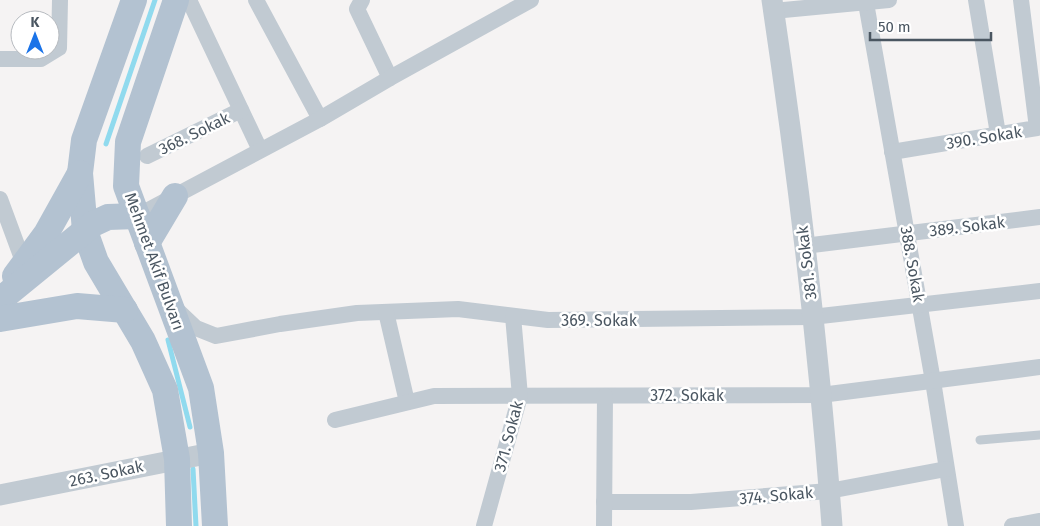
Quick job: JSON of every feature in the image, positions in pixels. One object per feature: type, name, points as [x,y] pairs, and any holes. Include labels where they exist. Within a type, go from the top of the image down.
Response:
[{"type":"main road","points":[[134,0],[84,140],[80,173],[85,231],[96,262],[144,341],[165,390],[177,459],[179,526]]},
{"type":"main road","name":"Mehmet Akif Bulvarı","points":[[176,0],[128,142],[126,186],[201,388],[212,453],[215,526]]},
{"type":"main road","points":[[0,295],[46,234],[80,173]]},
{"type":"main road","points":[[147,243],[175,196]]},
{"type":"main road","points":[[0,300],[93,224],[108,217],[137,216]]},
{"type":"main road","points":[[0,319],[77,306],[125,310]]},
{"type":"street","points":[[0,59],[42,59],[59,48],[60,0]]},
{"type":"street","points":[[189,0],[260,150]]},
{"type":"street","points":[[256,0],[320,119]]},
{"type":"street","points":[[362,0],[357,9],[390,78]]},
{"type":"street","points":[[137,216],[320,119],[531,0]]},
{"type":"street","points":[[772,6],[866,3],[889,0]]},
{"type":"street","points":[[976,0],[998,134]]},
{"type":"street","name":"390. Sokak","points":[[892,152],[1036,128],[1021,0]]},
{"type":"street","name":"388. Sokak","points":[[866,3],[934,381],[956,526]]},
{"type":"street","name":"381. Sokak","points":[[772,6],[790,126],[804,246],[821,394],[832,526]]},
{"type":"street","name":"368. Sokak","points":[[147,156],[241,110]]},
{"type":"street","points":[[0,199],[24,264]]},
{"type":"street","name":"389. Sokak","points":[[804,246],[1040,217]]},
{"type":"street","name":"369. Sokak","points":[[171,304],[196,328],[216,336],[357,313],[458,309],[548,320],[812,317],[1040,291]]},
{"type":"street","points":[[386,312],[407,402]]},
{"type":"street","name":"371. Sokak","points":[[484,526],[520,396],[513,316]]},
{"type":"street","name":"372. Sokak","points":[[335,420],[434,396],[821,394],[1040,367]]},
{"type":"street","points":[[604,526],[605,396]]},
{"type":"street","name":"263. Sokak","points":[[0,495],[212,453]]},
{"type":"street","name":"374. Sokak","points":[[604,502],[691,502],[829,490],[946,470]]},
{"type":"street","points":[[1012,526],[1040,521]]},
{"type":"lane","points":[[980,440],[1040,435]]},
{"type":"waterway","points":[[106,144],[155,0]]},
{"type":"waterway","points":[[168,340],[190,427]]},
{"type":"waterway","points":[[193,469],[196,526]]}]
